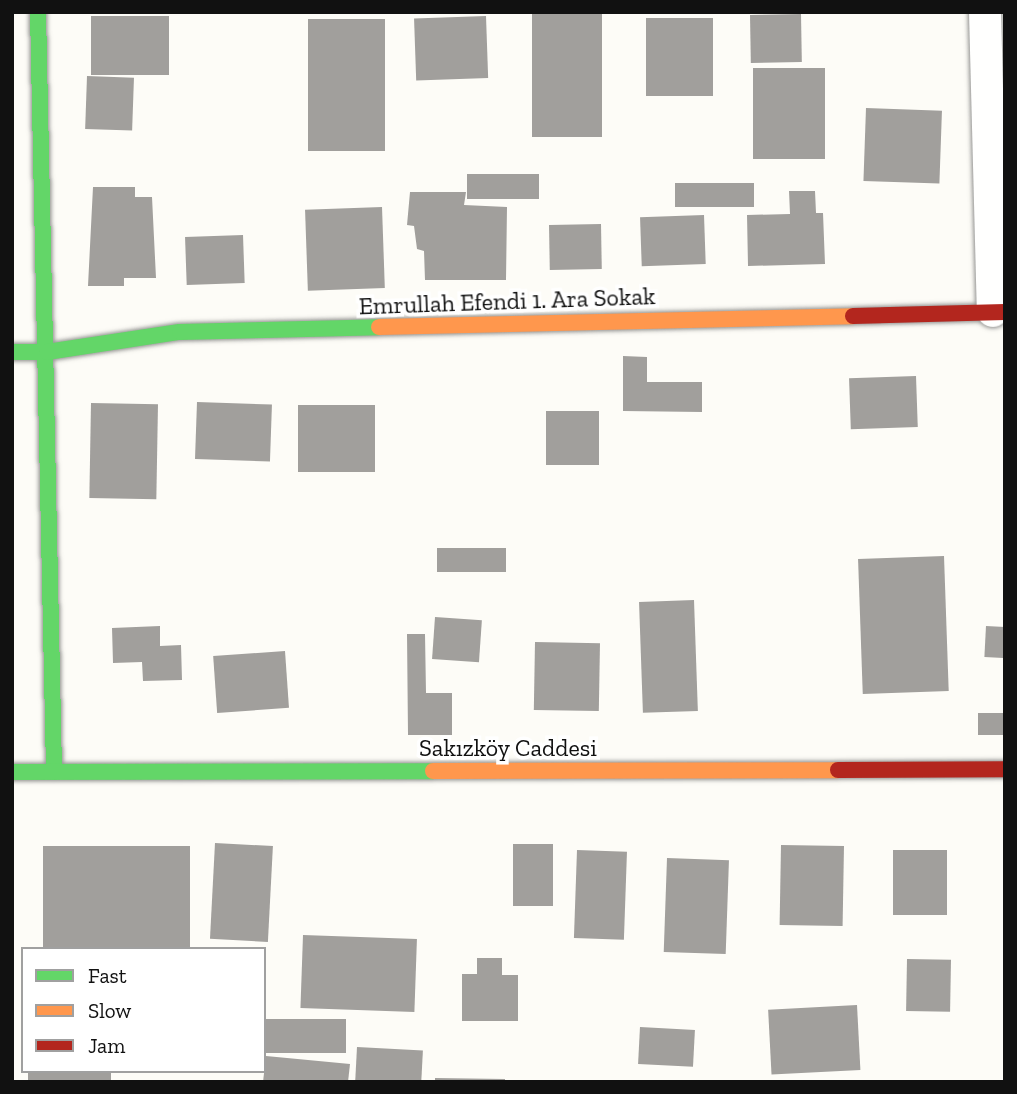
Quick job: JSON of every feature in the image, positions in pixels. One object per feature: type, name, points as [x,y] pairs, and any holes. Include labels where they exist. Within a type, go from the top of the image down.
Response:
[{"type":"street","points":[[38,12],[54,772]]},
{"type":"street","points":[[985,12],[999,311]]},
{"type":"street","name":"Emrullah Efendi 1. Ara Sokak","points":[[12,352],[47,352],[180,332],[999,311]]},
{"type":"street","name":"Sakızköy Caddesi","points":[[12,772],[1005,769]]},
{"type":"building","points":[[532,14],[602,14],[602,137],[532,137]]},
{"type":"building","points":[[801,14],[802,62],[751,63],[750,15]]},
{"type":"building","points":[[91,16],[169,16],[169,75],[91,75]]},
{"type":"building","points":[[486,16],[488,78],[416,80],[414,19]]},
{"type":"building","points":[[646,18],[713,18],[713,96],[646,96]]},
{"type":"building","points":[[308,19],[385,19],[385,151],[308,151]]},
{"type":"building","points":[[753,68],[825,68],[825,159],[753,159]]},
{"type":"building","points":[[87,76],[134,78],[132,131],[85,129]]},
{"type":"building","points":[[866,108],[942,111],[939,184],[863,181]]},
{"type":"building","points":[[467,174],[539,174],[539,199],[467,199]]},
{"type":"building","points":[[675,183],[754,183],[754,207],[675,207]]},
{"type":"building","points":[[93,187],[135,187],[135,197],[152,197],[156,278],[124,278],[124,286],[88,286]]},
{"type":"building","points":[[789,191],[815,191],[816,213],[823,213],[825,264],[748,266],[747,215],[790,214]]},
{"type":"building","points":[[410,192],[466,192],[464,205],[507,207],[506,280],[425,280],[424,251],[417,249],[414,226],[407,225]]},
{"type":"building","points":[[382,207],[385,288],[308,291],[305,210]]},
{"type":"building","points":[[704,215],[706,264],[642,266],[640,217]]},
{"type":"building","points":[[601,224],[602,269],[550,270],[549,225]]},
{"type":"building","points":[[243,235],[245,283],[187,285],[185,237]]},
{"type":"building","points":[[623,356],[647,357],[647,382],[702,382],[702,412],[623,411]]},
{"type":"building","points":[[916,376],[918,427],[851,429],[849,378]]},
{"type":"building","points":[[197,402],[272,405],[270,462],[195,459]]},
{"type":"building","points":[[91,403],[158,404],[156,499],[89,498]]},
{"type":"building","points":[[298,405],[375,405],[375,472],[298,472]]},
{"type":"building","points":[[546,411],[599,411],[599,465],[546,465]]},
{"type":"building","points":[[437,548],[506,548],[506,572],[437,572]]},
{"type":"building","points":[[944,556],[949,691],[863,694],[858,559]]},
{"type":"building","points":[[694,600],[698,711],[643,713],[639,602]]},
{"type":"building","points":[[435,617],[482,620],[479,662],[432,659]]},
{"type":"building","points":[[160,626],[160,646],[181,645],[182,680],[143,681],[142,662],[113,663],[112,628]]},
{"type":"building","points":[[986,626],[1005,627],[1003,658],[984,657]]},
{"type":"building","points":[[407,634],[425,634],[426,693],[452,693],[452,735],[408,735]]},
{"type":"building","points":[[535,642],[600,643],[599,711],[534,710]]},
{"type":"building","points":[[285,651],[289,708],[217,713],[213,656]]},
{"type":"building","points":[[978,713],[1005,713],[1005,735],[978,735]]},
{"type":"building","points":[[215,843],[273,846],[268,942],[210,939]]},
{"type":"building","points":[[513,844],[553,844],[553,906],[513,906]]},
{"type":"building","points":[[781,845],[844,846],[843,926],[780,925]]},
{"type":"building","points":[[43,846],[190,846],[190,947],[43,947]]},
{"type":"building","points":[[577,850],[627,852],[624,940],[574,938]]},
{"type":"building","points":[[893,850],[947,850],[947,915],[893,915]]},
{"type":"building","points":[[667,858],[729,860],[726,954],[664,952]]},
{"type":"building","points":[[303,935],[417,939],[414,1012],[300,1008]]},
{"type":"building","points":[[477,958],[502,958],[502,975],[518,975],[518,1021],[462,1021],[462,974],[477,974]]},
{"type":"building","points":[[907,959],[951,960],[950,1012],[906,1011]]},
{"type":"building","points":[[857,1005],[860,1070],[772,1075],[768,1010]]},
{"type":"building","points":[[266,1019],[346,1019],[346,1053],[266,1053]]},
{"type":"building","points":[[640,1027],[695,1030],[693,1067],[638,1064]]},
{"type":"building","points":[[357,1047],[423,1050],[421,1082],[355,1082]]},
{"type":"building","points":[[266,1056],[350,1064],[348,1082],[263,1082]]},
{"type":"building","points":[[28,1073],[111,1073],[111,1082],[28,1082]]},
{"type":"building","points":[[435,1078],[505,1079],[505,1082],[435,1082]]},
{"type":"traffic: fast","points":[[38,12],[54,772]]},
{"type":"traffic: fast","points":[[12,352],[47,352],[180,332],[379,327]]},
{"type":"traffic: fast","points":[[12,772],[433,771]]},
{"type":"traffic: slow","points":[[379,327],[853,316]]},
{"type":"traffic: slow","points":[[433,771],[838,770]]},
{"type":"traffic: jam","points":[[853,316],[1005,312]]},
{"type":"traffic: jam","points":[[838,770],[1005,769]]}]
